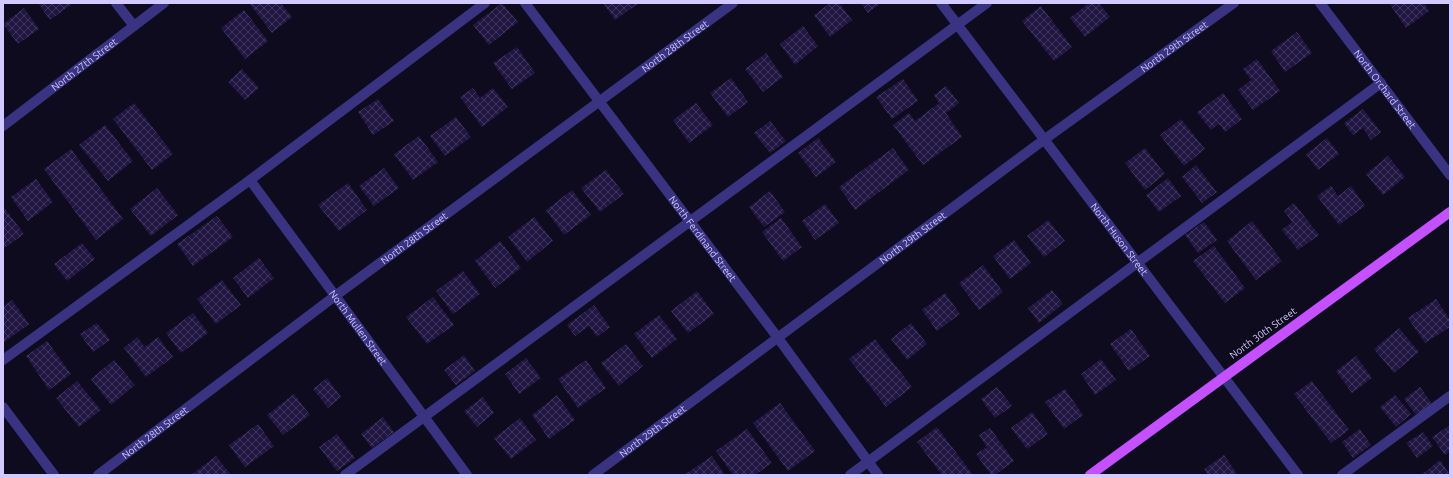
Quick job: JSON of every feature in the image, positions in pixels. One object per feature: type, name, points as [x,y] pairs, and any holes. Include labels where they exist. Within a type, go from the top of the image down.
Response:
[{"type":"main road","name":"North 30th Street","points":[[1090,475],[1450,212]]},
{"type":"street","points":[[116,3],[134,26]]},
{"type":"street","name":"North 27th Street","points":[[3,126],[164,3]]},
{"type":"street","points":[[3,360],[250,180],[485,3]]},
{"type":"street","name":"North Ferdinand Street","points":[[525,3],[778,338],[878,475]]},
{"type":"street","name":"North 28th Street","points":[[98,475],[335,296],[733,3]]},
{"type":"street","name":"North Huson Street","points":[[941,3],[1298,475]]},
{"type":"street","points":[[345,475],[987,3]]},
{"type":"street","name":"North 29th Street","points":[[593,475],[1045,139],[1234,3]]},
{"type":"street","name":"North Orchard Street","points":[[1320,3],[1450,175]]},
{"type":"street","points":[[850,475],[1381,83]]},
{"type":"street","name":"North Mullen Street","points":[[250,180],[425,416],[466,475]]},
{"type":"street","points":[[1342,475],[1450,396]]},
{"type":"street","points":[[3,407],[54,475]]},
{"type":"building","points":[[38,3],[71,3],[72,4],[50,20]]},
{"type":"building","points":[[249,3],[281,3],[292,17],[272,33]]},
{"type":"building","points":[[502,3],[518,22],[489,45],[473,25]]},
{"type":"building","points":[[603,3],[639,3],[615,20]]},
{"type":"building","points":[[830,3],[839,3],[852,20],[830,37],[814,15]]},
{"type":"building","points":[[861,3],[881,3],[868,13]]},
{"type":"building","points":[[1089,3],[1099,3],[1110,17],[1085,37],[1070,18]]},
{"type":"building","points":[[1389,3],[1424,3],[1429,11],[1406,28]]},
{"type":"building","points":[[1041,6],[1072,47],[1054,61],[1022,21]]},
{"type":"building","points":[[24,8],[39,29],[18,44],[3,24]]},
{"type":"building","points":[[244,10],[268,41],[245,59],[221,28]]},
{"type":"building","points":[[803,26],[818,46],[795,65],[780,44]]},
{"type":"building","points":[[1297,32],[1312,53],[1285,72],[1271,51]]},
{"type":"building","points":[[517,47],[535,73],[512,89],[493,63]]},
{"type":"building","points":[[766,53],[783,77],[763,92],[745,69]]},
{"type":"building","points":[[1257,59],[1280,91],[1253,110],[1238,90],[1251,80],[1243,69]]},
{"type":"building","points":[[242,69],[259,88],[245,100],[228,82]]},
{"type":"building","points":[[731,78],[748,102],[728,117],[710,93]]},
{"type":"building","points":[[903,79],[918,101],[892,119],[876,97]]},
{"type":"building","points":[[946,86],[959,103],[946,113],[962,137],[923,165],[893,125],[909,113],[915,121],[939,103],[934,95]]},
{"type":"building","points":[[473,88],[480,98],[493,88],[508,107],[482,127],[460,97]]},
{"type":"building","points":[[1223,93],[1242,119],[1225,132],[1219,124],[1211,130],[1197,112]]},
{"type":"building","points":[[378,99],[394,121],[373,135],[358,112]]},
{"type":"building","points":[[134,103],[173,154],[152,170],[113,119]]},
{"type":"building","points":[[696,103],[713,125],[689,143],[673,120]]},
{"type":"building","points":[[1363,109],[1381,132],[1371,140],[1363,128],[1353,135],[1344,123]]},
{"type":"building","points":[[456,117],[471,137],[445,156],[430,136]]},
{"type":"building","points":[[1181,119],[1205,149],[1184,166],[1160,135]]},
{"type":"building","points":[[770,121],[786,141],[770,153],[754,133]]},
{"type":"building","points":[[105,125],[133,161],[108,181],[79,145]]},
{"type":"building","points":[[419,136],[438,162],[413,180],[394,154]]},
{"type":"building","points":[[818,138],[836,162],[816,177],[798,153]]},
{"type":"building","points":[[1327,138],[1339,154],[1318,170],[1306,154]]},
{"type":"building","points":[[893,148],[909,170],[855,210],[839,187]]},
{"type":"building","points":[[1145,148],[1165,174],[1145,190],[1125,163]]},
{"type":"building","points":[[71,149],[123,219],[96,240],[44,169]]},
{"type":"building","points":[[1388,156],[1405,177],[1383,195],[1366,174]]},
{"type":"building","points":[[1196,165],[1217,192],[1202,203],[1182,177]]},
{"type":"building","points":[[384,168],[399,188],[374,206],[359,186]]},
{"type":"building","points":[[606,170],[624,194],[600,212],[581,188]]},
{"type":"building","points":[[1168,178],[1181,196],[1159,212],[1146,195]]},
{"type":"building","points":[[36,179],[53,202],[28,221],[11,197]]},
{"type":"building","points":[[348,183],[367,210],[339,231],[318,205]]},
{"type":"building","points":[[1331,186],[1338,196],[1351,186],[1365,206],[1339,225],[1317,196]]},
{"type":"building","points":[[157,188],[178,215],[151,236],[130,209]]},
{"type":"building","points":[[572,190],[591,215],[564,235],[546,210]]},
{"type":"building","points":[[770,191],[785,212],[764,227],[749,207]]},
{"type":"building","points":[[1294,203],[1319,235],[1298,250],[1282,230],[1292,222],[1284,211]]},
{"type":"building","points":[[825,204],[839,223],[815,240],[802,221]]},
{"type":"building","points":[[3,206],[24,234],[3,249]]},
{"type":"building","points":[[217,216],[233,237],[193,266],[177,244]]},
{"type":"building","points":[[534,217],[553,241],[527,262],[508,237]]},
{"type":"building","points":[[781,218],[802,247],[783,261],[762,232]]},
{"type":"building","points":[[1048,220],[1065,241],[1044,257],[1027,236]]},
{"type":"building","points":[[1252,221],[1282,261],[1256,280],[1227,241]]},
{"type":"building","points":[[1204,222],[1217,240],[1198,253],[1185,235]]},
{"type":"building","points":[[1014,240],[1031,263],[1010,279],[993,256]]},
{"type":"building","points":[[500,241],[521,268],[495,288],[475,261]]},
{"type":"building","points":[[82,243],[95,259],[67,281],[54,264]]},
{"type":"building","points":[[1214,246],[1245,288],[1225,303],[1193,261]]},
{"type":"building","points":[[259,258],[274,278],[248,298],[233,278]]},
{"type":"building","points":[[983,265],[1003,292],[979,310],[959,283]]},
{"type":"building","points":[[463,271],[480,294],[453,314],[436,291]]},
{"type":"building","points":[[222,280],[241,305],[216,324],[197,299]]},
{"type":"building","points":[[1052,290],[1063,304],[1039,323],[1028,308]]},
{"type":"building","points":[[697,291],[714,314],[688,333],[671,311]]},
{"type":"building","points":[[945,293],[960,314],[937,331],[922,310]]},
{"type":"building","points":[[433,297],[454,325],[427,344],[406,317]]},
{"type":"building","points":[[1436,299],[1450,320],[1450,327],[1425,343],[1408,318]]},
{"type":"building","points":[[12,300],[29,324],[3,343],[3,307]]},
{"type":"building","points":[[594,305],[610,327],[597,337],[589,326],[575,336],[567,325]]},
{"type":"building","points":[[193,313],[208,333],[181,353],[166,333]]},
{"type":"building","points":[[659,315],[677,339],[652,358],[634,334]]},
{"type":"building","points":[[97,323],[110,340],[93,352],[80,334]]},
{"type":"building","points":[[911,323],[927,344],[907,360],[891,339]]},
{"type":"building","points":[[1399,328],[1419,352],[1394,373],[1374,349]]},
{"type":"building","points":[[1131,329],[1150,356],[1129,371],[1110,344]]},
{"type":"building","points":[[137,337],[145,347],[158,337],[173,357],[146,377],[124,348]]},
{"type":"building","points":[[875,339],[912,387],[886,407],[849,359]]},
{"type":"building","points":[[47,341],[71,374],[49,390],[26,356]]},
{"type":"building","points":[[626,344],[643,366],[619,386],[601,363]]},
{"type":"building","points":[[464,355],[475,371],[456,385],[444,370]]},
{"type":"building","points":[[1356,356],[1372,378],[1352,393],[1336,371]]},
{"type":"building","points":[[526,358],[541,378],[519,394],[505,374]]},
{"type":"building","points":[[1101,359],[1116,380],[1095,395],[1081,374]]},
{"type":"building","points":[[114,360],[135,385],[111,405],[91,379]]},
{"type":"building","points":[[586,360],[606,388],[578,408],[558,379]]},
{"type":"building","points":[[327,378],[341,397],[328,408],[313,389]]},
{"type":"building","points":[[77,381],[101,410],[79,427],[56,398]]},
{"type":"building","points":[[1312,381],[1349,430],[1331,443],[1294,394]]},
{"type":"building","points":[[997,387],[1012,406],[995,418],[981,399]]},
{"type":"building","points":[[1420,387],[1432,404],[1416,415],[1404,399]]},
{"type":"building","points":[[1065,389],[1083,415],[1064,429],[1045,402]]},
{"type":"building","points":[[294,394],[310,415],[283,435],[267,415]]},
{"type":"building","points":[[557,395],[575,420],[549,439],[532,415]]},
{"type":"building","points":[[1395,395],[1411,414],[1396,427],[1380,407]]},
{"type":"building","points":[[483,397],[494,413],[477,427],[464,411]]},
{"type":"building","points":[[780,403],[815,451],[788,471],[753,423]]},
{"type":"building","points":[[1032,412],[1048,434],[1027,449],[1011,428]]},
{"type":"building","points":[[383,417],[394,432],[372,448],[361,434]]},
{"type":"building","points":[[520,418],[536,440],[511,459],[494,438]]},
{"type":"building","points":[[258,424],[274,446],[245,467],[229,445]]},
{"type":"building","points":[[1450,425],[1450,451],[1445,455],[1432,437]]},
{"type":"building","points":[[937,427],[973,475],[942,475],[917,442]]},
{"type":"building","points":[[990,428],[1014,461],[995,475],[991,475],[976,454],[987,447],[979,435]]},
{"type":"building","points":[[747,429],[772,463],[755,475],[733,475],[716,451]]},
{"type":"building","points":[[1360,429],[1371,445],[1353,458],[1342,442]]},
{"type":"building","points":[[1423,432],[1433,446],[1417,458],[1406,443]]},
{"type":"building","points":[[337,434],[355,458],[337,471],[319,447]]},
{"type":"building","points":[[1224,455],[1238,475],[1208,475],[1204,469]]},
{"type":"building","points":[[216,456],[231,475],[191,475]]},
{"type":"building","points":[[712,456],[725,475],[684,475]]},
{"type":"building","points":[[1440,460],[1450,475],[1421,475]]}]
